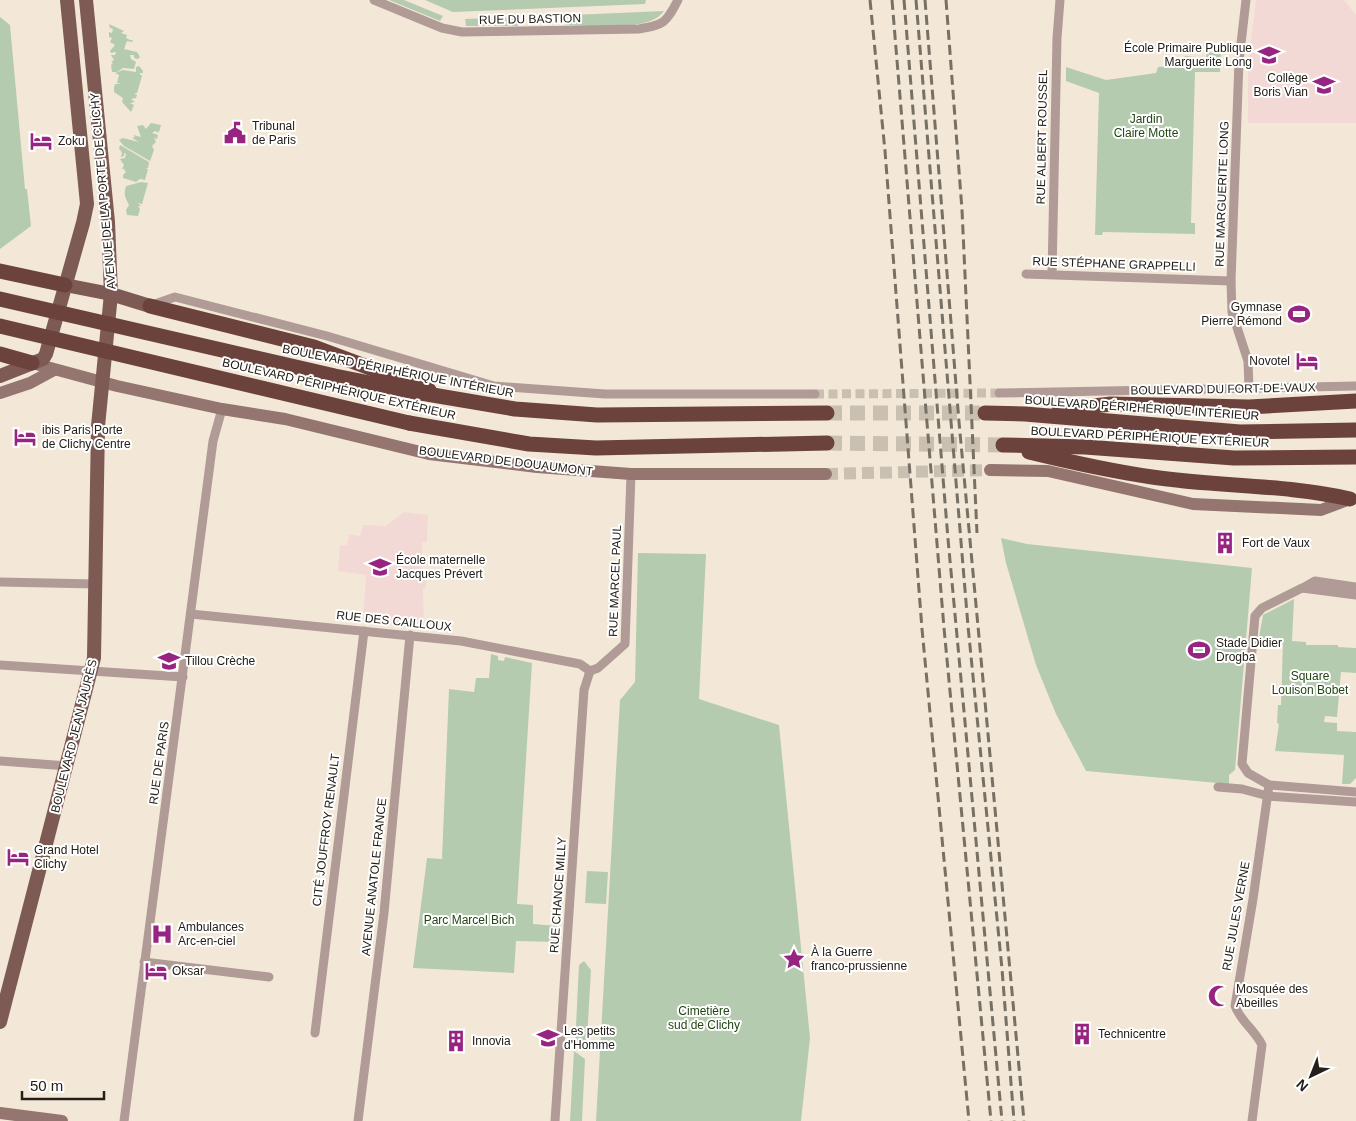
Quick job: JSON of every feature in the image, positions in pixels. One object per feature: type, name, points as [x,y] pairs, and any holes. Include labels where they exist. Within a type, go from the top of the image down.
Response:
[{"type":"highway","points":[[0,272],[65,285]]},
{"type":"highway","name":"BOULEVARD PÉRIPHÉRIQUE INTÉRIEUR","points":[[0,299],[334,376],[514,410],[598,415],[827,413]]},
{"type":"highway","points":[[150,306],[314,347],[454,399]]},
{"type":"highway","name":"BOULEVARD PÉRIPHÉRIQUE EXTÉRIEUR","points":[[0,326],[409,423],[530,444],[609,448],[827,443]]},
{"type":"highway","points":[[0,354],[32,363]]},
{"type":"highway","points":[[1025,414],[1111,404],[1249,407],[1356,401]]},
{"type":"highway","name":"BOULEVARD PÉRIPHÉRIQUE INTÉRIEUR","points":[[985,413],[1025,414],[1240,432],[1356,430]]},
{"type":"highway","name":"BOULEVARD PÉRIPHÉRIQUE EXTÉRIEUR","points":[[1353,500],[1320,492],[1153,477],[1064,461],[1004,445],[1085,447],[1234,458],[1356,457]]},
{"type":"main road","name":"AVENUE DE LA PORTE DE CLICHY","points":[[32,363],[43,359],[46,354],[83,223],[86,204],[67,0]]},
{"type":"main road","name":"AVENUE DE LA PORTE DE CLICHY","points":[[86,0],[108,222],[111,294],[103,383]]},
{"type":"main road","points":[[65,285],[111,294],[150,306]]},
{"type":"main road","points":[[0,376],[32,363]]},
{"type":"main road","name":"BOULEVARD DE DOUAUMONT","points":[[32,363],[103,383],[222,409],[285,419],[429,454],[537,467],[631,474],[826,474]]},
{"type":"main road","points":[[0,393],[30,383],[54,370]]},
{"type":"main road","name":"BOULEVARD JEAN JAURÈS","points":[[0,1022],[93,670],[98,426],[103,383]]},
{"type":"main road","points":[[990,470],[1048,471],[1194,504],[1320,510],[1353,500]]},
{"type":"main road","points":[[0,1113],[62,1121]]},
{"type":"street","name":"RUE DU BASTION","points":[[374,0],[442,28],[462,32],[639,29],[659,26],[668,18],[678,0]]},
{"type":"street","name":"RUE ALBERT ROUSSEL","points":[[1052,274],[1057,38],[1060,0]]},
{"type":"street","name":"RUE MARGUERITE LONG","points":[[1246,0],[1239,61],[1231,281],[1232,312],[1248,361],[1249,388]]},
{"type":"street","name":"RUE STÉPHANE GRAPPELLI","points":[[1026,274],[1231,281]]},
{"type":"street","points":[[150,306],[175,298],[327,336],[494,386],[614,394],[815,394]]},
{"type":"street","name":"BOULEVARD DU FORT-DE-VAUX","points":[[1000,393],[1356,386]]},
{"type":"street","name":"RUE DE PARIS","points":[[124,1121],[213,441],[222,409]]},
{"type":"street","name":"RUE MARCEL PAUL","points":[[590,671],[598,668],[625,644],[631,474]]},
{"type":"street","points":[[0,582],[96,584]]},
{"type":"street","points":[[1356,587],[1316,582],[1262,608],[1255,616],[1242,766],[1248,773],[1269,785],[1356,792]]},
{"type":"street","points":[[1302,588],[1356,594]]},
{"type":"street","name":"RUE DES CAILLOUX","points":[[191,614],[461,641],[580,664],[590,671]]},
{"type":"street","name":"CITÉ JOUFFROY RENAULT","points":[[315,1033],[364,630]]},
{"type":"street","name":"AVENUE ANATOLE FRANCE","points":[[358,1121],[384,913],[410,636]]},
{"type":"street","points":[[0,664],[183,676]]},
{"type":"street","name":"RUE CHANCE MILLY","points":[[555,1121],[584,690],[590,671]]},
{"type":"street","points":[[0,761],[68,766]]},
{"type":"street","name":"RUE JULES VERNE","points":[[1252,1121],[1262,1045],[1237,1013],[1235,994],[1253,899],[1269,785]]},
{"type":"street","points":[[1218,787],[1242,789],[1268,796],[1356,802]]},
{"type":"street","points":[[144,962],[269,977]]},
{"type":"shaded area","name":"Collège Boris Vian","points":[[1256,0],[1344,0],[1356,15],[1356,123],[1248,123],[1248,64]]},
{"type":"shaded area","name":"École maternelle Jacques Prévert","points":[[404,512],[428,515],[427,542],[422,542],[421,579],[426,580],[426,588],[423,589],[424,626],[363,620],[366,575],[338,571],[340,545],[347,546],[349,534],[360,536],[363,525],[386,526]]},
{"type":"green space","points":[[389,0],[404,0],[443,16],[440,21]]},
{"type":"green space","points":[[425,0],[646,0],[645,4],[453,12]]},
{"type":"green space","points":[[664,11],[656,18],[633,25],[565,25],[572,15]]},
{"type":"green space","points":[[0,17],[10,25],[25,189],[27,189],[31,226],[0,249]]},
{"type":"green space","points":[[517,17],[518,26],[466,26],[465,19]]},
{"type":"green space","points":[[109,24],[124,31],[121,33],[127,35],[126,38],[133,40],[132,42],[127,41],[124,49],[137,52],[140,57],[138,59],[134,58],[134,55],[130,55],[131,59],[136,62],[134,69],[123,68],[117,72],[112,72],[111,65],[113,63],[111,62],[114,60],[111,55],[115,55],[116,52],[111,53],[110,51],[115,45],[110,42],[112,38],[109,37],[109,32],[112,33],[113,29],[110,28]]},
{"type":"green space","name":"Jardin Claire Motte","points":[[1207,52],[1221,54],[1220,72],[1195,72],[1191,223],[1195,223],[1195,234],[1103,232],[1102,235],[1095,235],[1099,93],[1066,81],[1066,67],[1106,80],[1156,73],[1158,67],[1183,65],[1185,56],[1206,58]]},
{"type":"green space","points":[[139,66],[143,71],[143,73],[139,73],[142,76],[137,93],[134,94],[137,95],[136,98],[131,99],[135,102],[130,103],[134,105],[131,112],[122,102],[123,98],[114,92],[115,84],[121,84],[117,83],[119,75],[115,73],[123,70],[136,72],[136,67]]},
{"type":"green space","points":[[151,123],[161,125],[159,132],[157,131],[159,133],[155,131],[152,133],[158,135],[157,139],[154,138],[156,142],[152,146],[154,150],[150,161],[124,146],[119,140],[123,138],[139,142],[132,138],[135,137],[133,135],[141,137],[137,126],[143,125],[146,129]]},
{"type":"green space","points":[[120,145],[149,162],[148,168],[145,168],[148,169],[145,180],[140,179],[136,182],[123,178],[126,172],[125,169],[122,169],[124,165],[120,159],[125,158],[126,154],[124,153],[124,156],[121,157],[122,153],[120,150],[123,151],[119,149]]},
{"type":"green space","points":[[141,182],[148,183],[142,204],[138,203],[141,206],[138,206],[140,209],[138,216],[127,215],[126,210],[129,205],[125,195],[126,186]]},
{"type":"green space","points":[[1001,538],[1027,544],[1252,568],[1235,770],[1229,775],[1229,784],[1086,771],[1056,714],[1036,665],[1006,563]]},
{"type":"green space","name":"Cimetière sud de Clichy","points":[[638,553],[706,554],[699,699],[779,725],[810,1038],[801,1121],[596,1121],[620,700],[635,682]]},
{"type":"green space","name":"Square Louison Bobet","points":[[1294,599],[1292,641],[1306,642],[1306,645],[1338,645],[1338,647],[1356,648],[1356,673],[1341,672],[1337,717],[1325,716],[1324,722],[1337,723],[1337,731],[1356,732],[1356,778],[1350,784],[1342,784],[1344,755],[1275,751],[1279,724],[1277,723],[1278,705],[1281,705],[1283,641],[1259,638],[1263,615]]},
{"type":"green space","name":"Parc Marcel Bich","points":[[491,654],[498,656],[498,660],[504,661],[505,657],[532,663],[517,904],[533,905],[533,924],[557,926],[556,942],[516,941],[514,973],[413,968],[427,858],[442,859],[449,689],[474,692],[476,678],[489,678]]},
{"type":"green space","points":[[587,871],[608,872],[606,904],[585,903]]},
{"type":"green space","points":[[584,961],[591,970],[587,1039],[575,1046],[579,965]]},
{"type":"green space","points":[[574,1051],[585,1059],[582,1121],[570,1121]]},
{"type":"tunnel","points":[[815,394],[999,393]]},
{"type":"tunnel","points":[[827,413],[985,413]]},
{"type":"tunnel","points":[[827,443],[1003,445]]},
{"type":"tunnel","points":[[826,474],[990,470]]},
{"type":"railway","points":[[870,0],[885,151],[922,629],[969,1121]]},
{"type":"railway","points":[[892,0],[944,628],[991,1121]]},
{"type":"railway","points":[[904,0],[948,539],[1002,1121]]},
{"type":"railway","points":[[916,0],[968,626],[1002,969],[1014,1121]]},
{"type":"railway","points":[[925,0],[959,422],[1024,1121]]},
{"type":"railway","points":[[946,0],[962,210],[977,533]]},
{"type":"place","name":"École Primaire Publique Marguerite Long","points":[[1269,55]]},
{"type":"place","name":"Collège Boris Vian","points":[[1324,85]]},
{"type":"place","name":"Tribunal de Paris","points":[[235,133]]},
{"type":"place","name":"Zoku","points":[[41,141]]},
{"type":"place","name":"Gymnase Pierre Rémond","points":[[1299,314]]},
{"type":"place","name":"Novotel","points":[[1307,361]]},
{"type":"place","name":"ibis Paris Porte de Clichy Centre","points":[[25,437]]},
{"type":"place","name":"Fort de Vaux","points":[[1225,543]]},
{"type":"place","name":"École maternelle Jacques Prévert","points":[[380,567]]},
{"type":"place","name":"Stade Didier Drogba","points":[[1199,650]]},
{"type":"place","name":"Tillou Crèche","points":[[169,661]]},
{"type":"place","name":"Grand Hotel Clichy","points":[[18,857]]},
{"type":"place","name":"Ambulances Arc-en-ciel","points":[[162,934]]},
{"type":"place","name":"À la Guerre franco-prussienne","points":[[794,959]]},
{"type":"place","name":"Oksar","points":[[156,971]]},
{"type":"place","name":"Mosquée des Abeilles","points":[[1219,996]]},
{"type":"place","name":"Technicentre","points":[[1082,1034]]},
{"type":"place","name":"Les petits d'Homme","points":[[548,1038]]},
{"type":"place","name":"Innovia","points":[[456,1041]]}]
